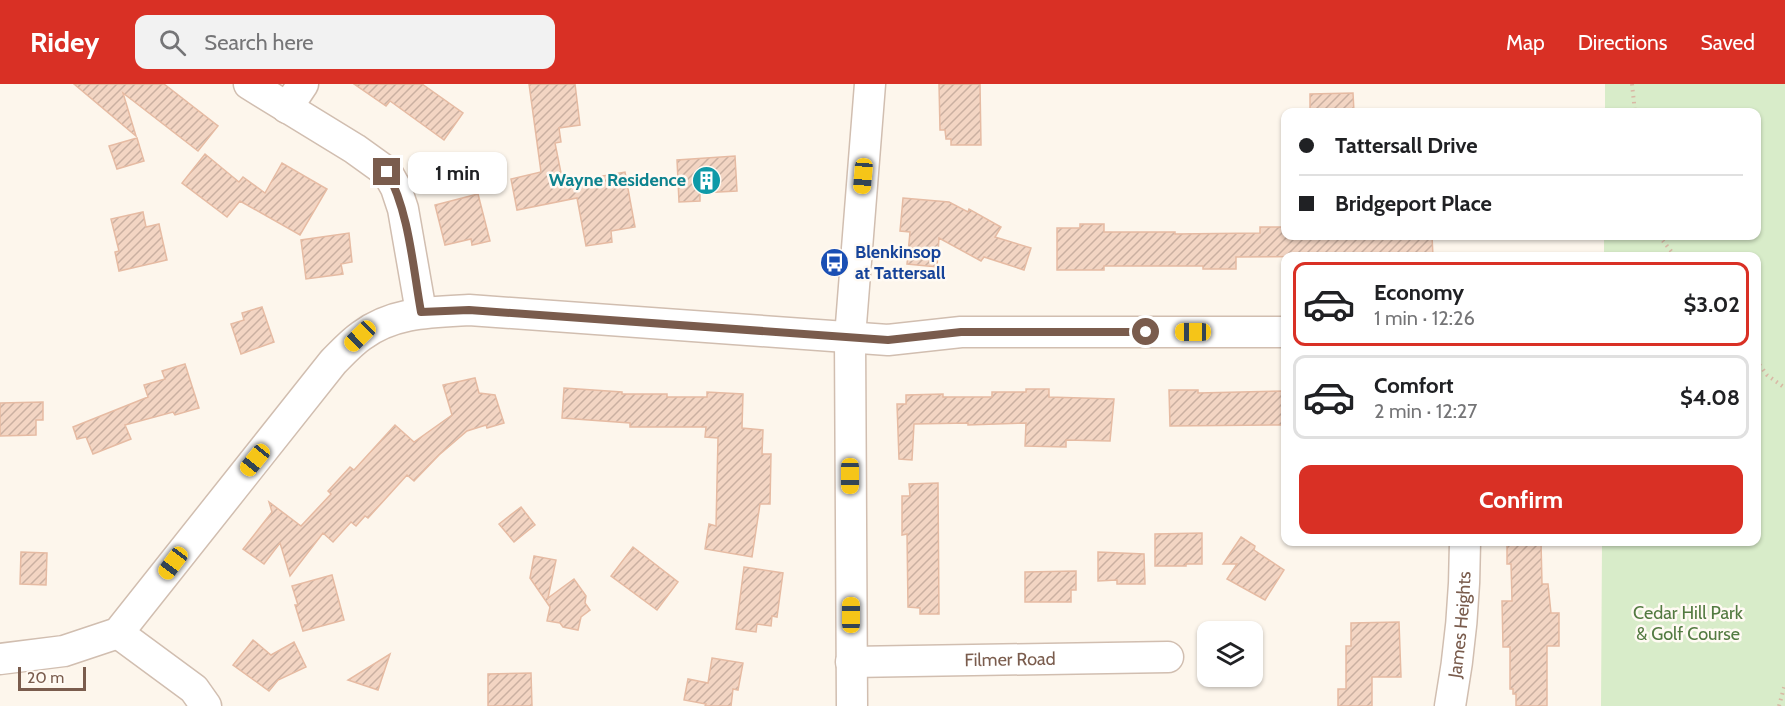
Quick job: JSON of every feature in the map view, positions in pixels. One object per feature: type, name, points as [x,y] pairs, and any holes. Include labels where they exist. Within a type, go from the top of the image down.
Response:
[{"type":"street","points":[[249,84],[296,96],[355,149],[387,172],[396,188],[403,209],[421,312]]},
{"type":"street","points":[[852,706],[850,337],[870,84]]},
{"type":"street","points":[[0,659],[64,651],[118,633],[333,362],[360,336],[385,321],[421,312],[469,310],[888,340],[961,332],[1281,332]]},
{"type":"street","name":"James Heights","points":[[1450,706],[1460,647],[1465,590],[1465,546]]},
{"type":"street","points":[[118,633],[194,689],[206,706]]},
{"type":"street","name":"Filmer Road","points":[[851,662],[1168,657]]},
{"type":"path","points":[[1632,84],[1635,108]]},
{"type":"path","points":[[1662,240],[1672,252]]},
{"type":"path","points":[[1761,367],[1767,375],[1785,388]]},
{"type":"path","points":[[1779,706],[1785,688]]},
{"type":"green space","name":"Cedar Hill Park & Golf Course","points":[[1605,84],[1785,84],[1785,706],[1601,706],[1602,546],[1761,546],[1761,252],[1604,252],[1604,240],[1761,240],[1761,108],[1605,108]]},
{"type":"building","points":[[74,84],[164,84],[218,126],[198,151],[123,93],[136,136]]},
{"type":"building","points":[[354,84],[422,84],[463,113],[444,140],[390,101],[386,106]]},
{"type":"building","points":[[529,84],[575,84],[580,125],[559,128],[561,142],[555,143],[563,183],[625,172],[635,227],[611,231],[612,242],[586,246],[577,198],[517,210],[511,179],[541,172]]},
{"type":"building","points":[[939,84],[980,84],[981,145],[951,145],[951,139],[946,139],[945,130],[940,130]]},
{"type":"building","points":[[1353,93],[1354,108],[1310,108],[1310,94]]},
{"type":"building","points":[[137,138],[144,161],[117,169],[109,146]]},
{"type":"building","points":[[205,154],[239,182],[243,177],[265,193],[282,163],[327,189],[300,235],[240,201],[227,217],[182,183]]},
{"type":"building","name":"Wayne Residence","points":[[735,156],[737,191],[700,193],[700,201],[679,202],[677,160]]},
{"type":"building","points":[[478,194],[490,241],[472,245],[471,239],[445,245],[435,205]]},
{"type":"building","points":[[903,198],[949,202],[968,212],[969,209],[1001,227],[995,237],[1031,248],[1024,270],[984,257],[981,261],[939,238],[937,267],[907,264],[910,232],[900,231]]},
{"type":"building","points":[[143,212],[146,227],[159,224],[167,260],[119,271],[115,252],[119,251],[111,219]]},
{"type":"building","points":[[1080,224],[1104,224],[1104,232],[1175,232],[1175,234],[1260,233],[1260,227],[1281,227],[1281,240],[1432,240],[1433,252],[1281,252],[1281,257],[1236,257],[1236,269],[1203,269],[1203,266],[1104,266],[1104,270],[1057,270],[1057,228],[1080,228]]},
{"type":"building","points":[[349,233],[352,262],[341,264],[343,274],[306,279],[301,240]]},
{"type":"building","points":[[262,307],[274,342],[241,354],[231,324],[244,320],[242,313]]},
{"type":"building","points":[[185,364],[199,408],[175,415],[173,412],[125,425],[131,439],[93,454],[86,437],[77,439],[73,427],[148,397],[144,385],[165,379],[162,371]]},
{"type":"building","points":[[475,378],[479,393],[495,395],[504,423],[487,428],[486,425],[467,431],[414,481],[407,475],[368,518],[365,516],[356,526],[351,522],[333,542],[323,533],[290,576],[280,543],[264,564],[243,549],[272,512],[269,502],[301,526],[331,494],[328,491],[350,467],[354,470],[395,425],[414,442],[452,415],[443,385]]},
{"type":"building","points":[[564,388],[622,392],[622,394],[667,394],[667,397],[707,397],[707,392],[743,394],[742,428],[763,430],[762,454],[771,454],[770,504],[760,504],[752,557],[705,549],[709,524],[716,526],[718,438],[705,437],[706,427],[630,427],[630,423],[562,418]]},
{"type":"building","points":[[1026,389],[1049,389],[1049,397],[1114,399],[1110,441],[1066,440],[1066,447],[1025,446],[1026,423],[914,424],[912,460],[899,459],[897,404],[906,404],[906,395],[943,394],[943,397],[992,397],[992,392],[1026,392]]},
{"type":"building","points":[[1169,390],[1198,390],[1198,393],[1281,391],[1281,425],[1170,426]]},
{"type":"building","points":[[43,402],[43,420],[36,420],[36,435],[0,436],[0,403]]},
{"type":"building","points":[[938,483],[939,614],[920,614],[920,608],[908,607],[907,534],[902,535],[902,496],[910,496],[909,484]]},
{"type":"building","points":[[521,507],[535,525],[514,542],[499,524]]},
{"type":"building","points":[[1202,533],[1202,564],[1155,566],[1155,534]]},
{"type":"building","points":[[1241,537],[1255,546],[1254,550],[1284,570],[1265,600],[1227,579],[1237,564],[1223,564]]},
{"type":"building","points":[[1507,546],[1541,546],[1542,584],[1548,584],[1551,613],[1559,613],[1559,646],[1547,646],[1547,706],[1516,706],[1516,694],[1513,694],[1513,689],[1510,689],[1510,647],[1503,647],[1502,601],[1512,601],[1511,564],[1507,564]]},
{"type":"building","points":[[633,547],[678,582],[657,610],[611,576]]},
{"type":"building","points":[[21,552],[47,553],[46,585],[20,584]]},
{"type":"building","points":[[1098,552],[1144,554],[1145,584],[1117,584],[1117,580],[1098,581]]},
{"type":"building","points":[[534,556],[556,560],[548,598],[574,579],[586,596],[585,603],[590,610],[581,617],[578,630],[547,621],[550,607],[530,578]]},
{"type":"building","points":[[744,567],[783,573],[777,617],[772,616],[771,626],[757,624],[756,632],[736,629]]},
{"type":"building","points":[[1076,571],[1076,590],[1071,590],[1071,602],[1025,602],[1025,572]]},
{"type":"building","points":[[332,575],[344,620],[303,631],[292,586]]},
{"type":"building","points":[[1399,622],[1401,677],[1372,677],[1372,706],[1338,706],[1338,689],[1346,689],[1346,646],[1351,646],[1351,623]]},
{"type":"building","points":[[253,640],[271,655],[294,642],[306,667],[278,680],[269,691],[233,665]]},
{"type":"building","points":[[390,654],[378,690],[348,680]]},
{"type":"building","points":[[712,658],[743,663],[738,690],[733,689],[731,706],[705,706],[706,704],[684,700],[688,679],[708,683]]},
{"type":"building","points":[[531,673],[532,706],[488,706],[488,674]]},
{"type":"place","name":"Wayne Residence","points":[[707,180]]},
{"type":"place","name":"Blenkinsop at Tattersall","points":[[834,262]]},
{"type":"route","points":[[387,172],[396,188],[403,209],[421,312],[469,310],[888,340],[961,332],[1146,332]]}]
